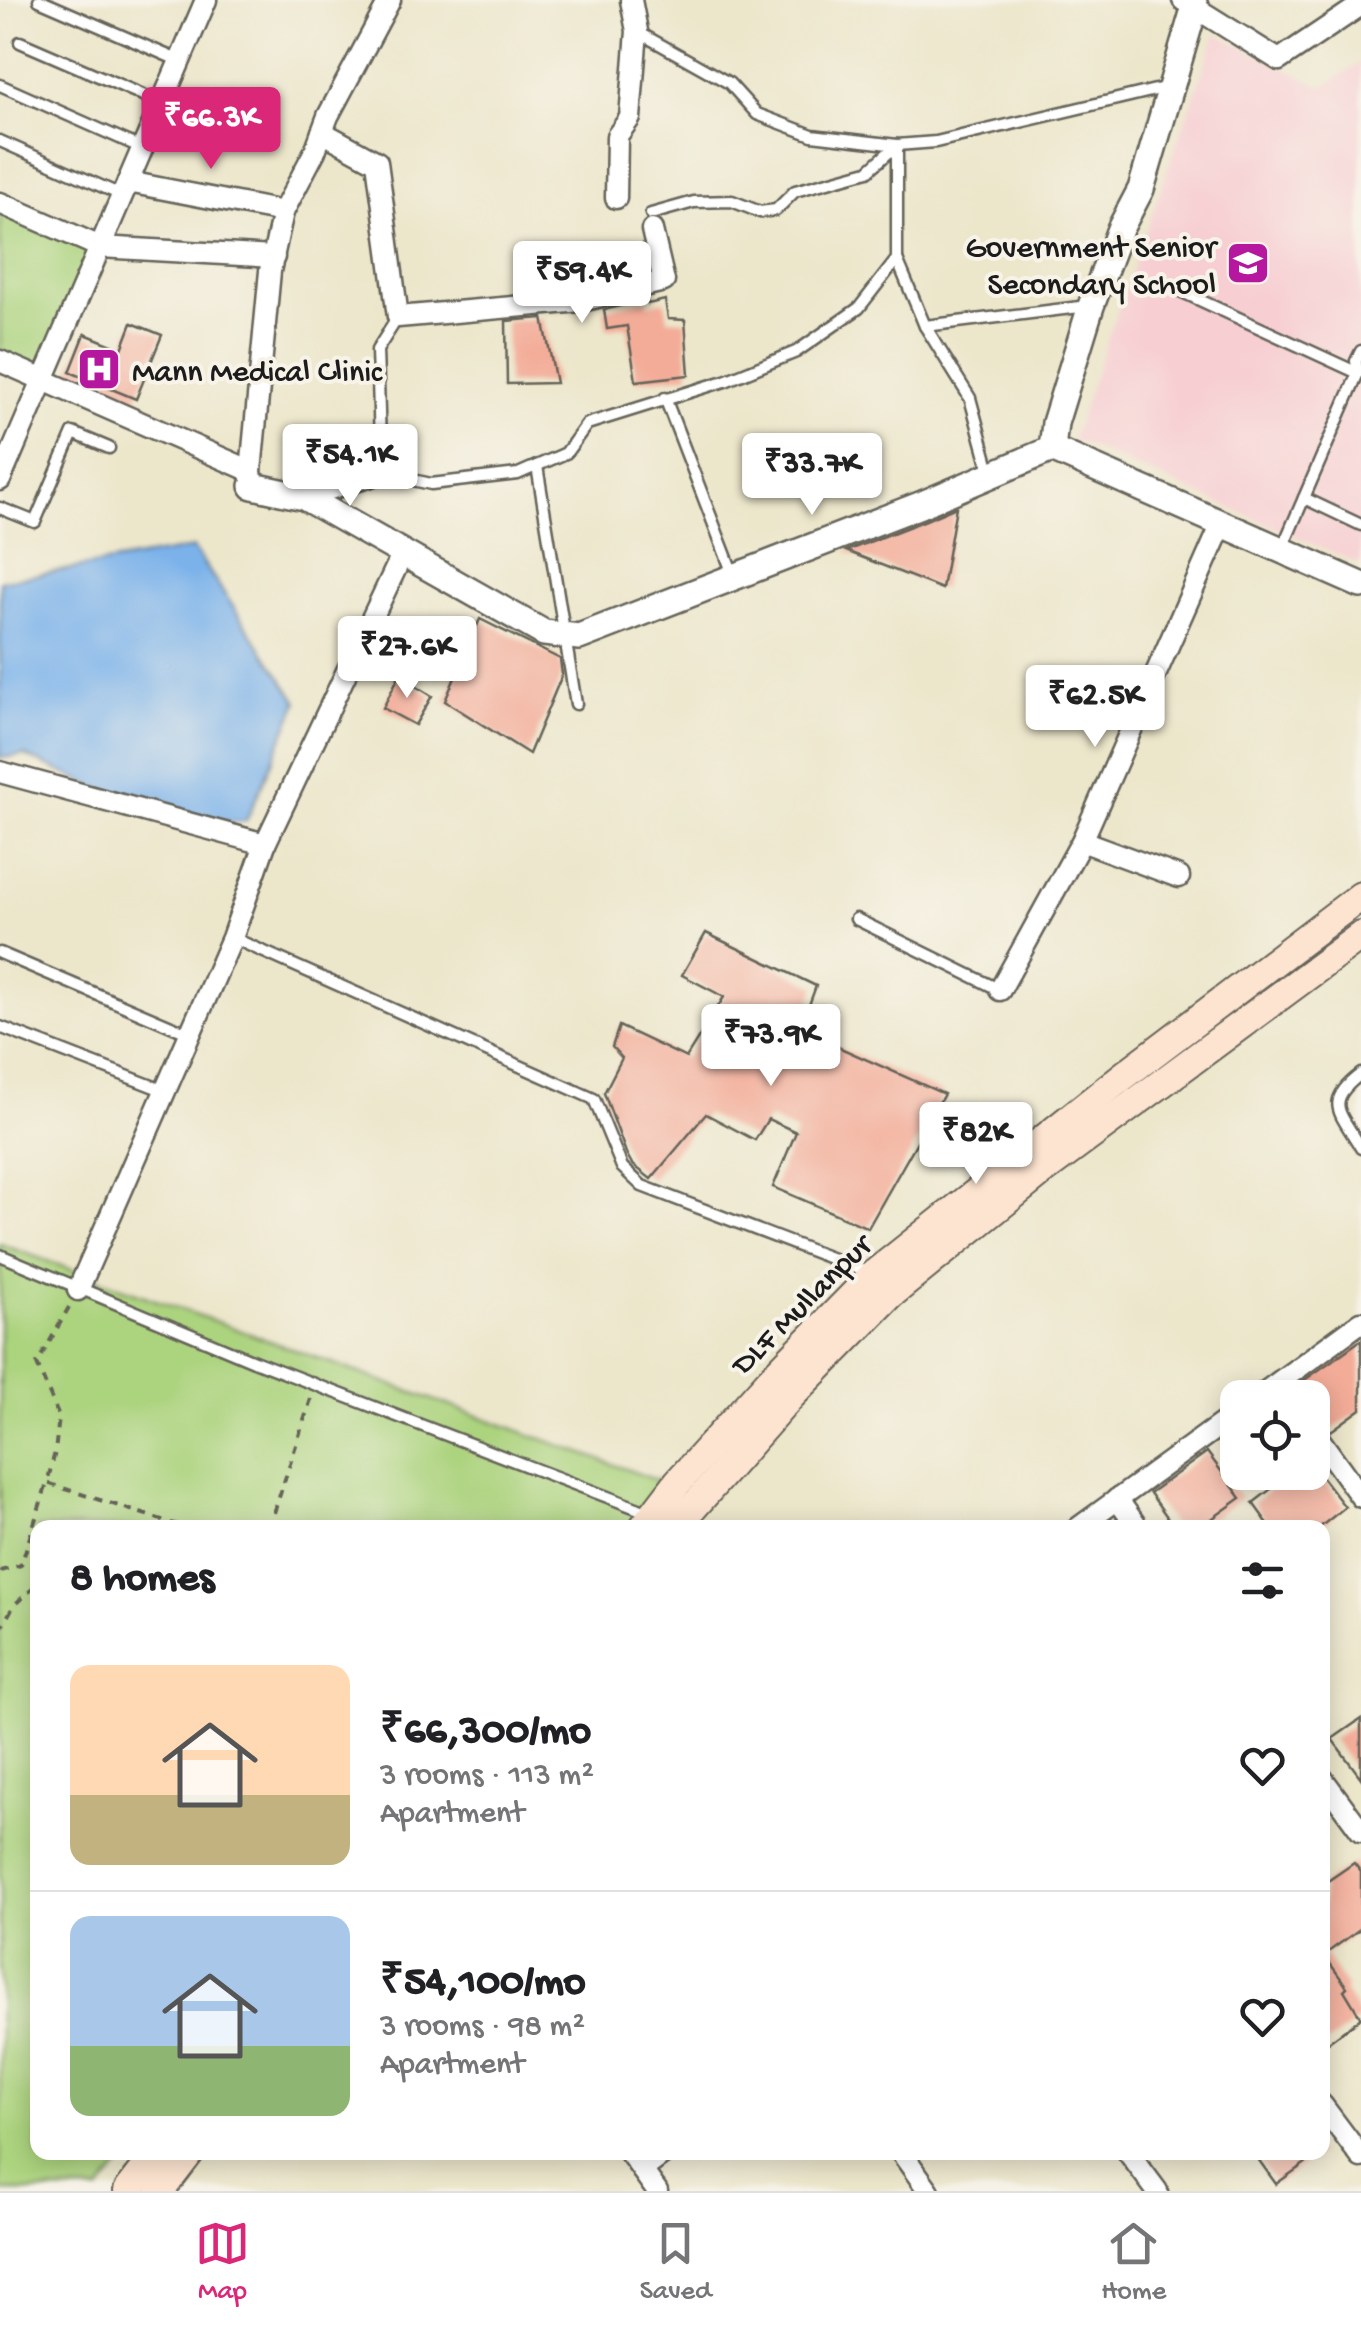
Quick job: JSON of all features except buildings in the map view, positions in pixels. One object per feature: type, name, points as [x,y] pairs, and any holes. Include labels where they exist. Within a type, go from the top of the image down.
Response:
[{"type":"main road","name":"DLF Mullanpur","points":[[659,1520],[678,1482],[873,1275],[1090,1101],[1361,896]]},
{"type":"main road","name":"DLF Mullanpur","points":[[660,1520],[891,1294],[1044,1170],[1361,936]]},
{"type":"main road","points":[[128,2191],[152,2160]]},
{"type":"main road","points":[[160,2191],[184,2160]]},
{"type":"street","points":[[0,480],[9,434],[43,380],[206,0]]},
{"type":"street","points":[[252,478],[274,257],[283,212],[390,0]]},
{"type":"street","points":[[616,198],[617,136],[630,118],[637,32],[631,0]]},
{"type":"street","points":[[1052,450],[1055,424],[1091,306],[1120,229],[1141,189],[1174,86],[1194,2],[1279,60],[1361,4]]},
{"type":"street","points":[[322,132],[376,162],[398,318],[580,301],[664,281],[652,222]]},
{"type":"street","points":[[125,188],[283,212]]},
{"type":"street","points":[[0,202],[100,247],[274,257]]},
{"type":"street","points":[[0,361],[252,478],[304,497],[544,633],[579,637],[1052,450],[1361,586]]},
{"type":"street","points":[[304,497],[381,473]]},
{"type":"street","points":[[1000,990],[1082,840],[1221,526]]},
{"type":"street","points":[[78,1290],[232,938],[265,844],[403,553]]},
{"type":"street","points":[[0,772],[265,844]]},
{"type":"street","points":[[1082,840],[1179,877]]},
{"type":"street","points":[[1295,1380],[1361,1322]]},
{"type":"street","points":[[1089,1520],[1220,1425]]},
{"type":"street","points":[[1330,1455],[1361,1497]]},
{"type":"street","points":[[1117,1499],[1132,1520]]},
{"type":"street","points":[[1330,1787],[1358,1820]]},
{"type":"street","points":[[1330,2116],[1361,2158]]},
{"type":"street","points":[[635,2160],[657,2191]]},
{"type":"street","points":[[642,2170],[655,2160]]},
{"type":"street","points":[[907,2160],[929,2191]]},
{"type":"street","points":[[1134,2160],[1157,2191]]},
{"type":"lane","points":[[39,0],[180,61]]},
{"type":"lane","points":[[637,32],[729,83],[756,114],[812,136],[896,145],[936,142],[1174,86]]},
{"type":"lane","points":[[20,42],[162,104]]},
{"type":"lane","points":[[0,85],[142,148]]},
{"type":"lane","points":[[0,141],[125,188]]},
{"type":"lane","points":[[652,222],[694,202],[732,202],[760,212],[776,210],[795,191],[868,171],[896,145]]},
{"type":"lane","points":[[896,145],[898,258],[925,326],[970,398],[991,475]]},
{"type":"lane","points":[[398,318],[377,350],[381,473],[431,484],[518,474],[566,454],[587,424],[725,381],[796,352],[859,308],[898,258]]},
{"type":"lane","points":[[1167,285],[1358,373]]},
{"type":"lane","points":[[925,326],[1091,306]]},
{"type":"lane","points":[[1281,552],[1358,373],[1356,361],[1361,351]]},
{"type":"lane","points":[[665,398],[734,578]]},
{"type":"lane","points":[[0,508],[35,522],[74,433],[109,448]]},
{"type":"lane","points":[[537,466],[576,704]]},
{"type":"lane","points":[[1304,498],[1361,525]]},
{"type":"lane","points":[[856,919],[1000,990]]},
{"type":"lane","points":[[232,938],[594,1099],[622,1168],[642,1186],[873,1275]]},
{"type":"lane","points":[[0,953],[190,1034]]},
{"type":"lane","points":[[0,1027],[165,1091]]},
{"type":"lane","points":[[1361,1074],[1339,1091],[1337,1098],[1361,1148]]},
{"type":"lane","points":[[0,1255],[650,1520]]},
{"type":"path","points":[[35,1520],[55,1452],[59,1417],[38,1364],[78,1290]]},
{"type":"path","points":[[272,1520],[315,1386]]},
{"type":"path","points":[[47,1483],[162,1520]]},
{"type":"path","points":[[0,1572],[21,1565],[30,1537]]},
{"type":"path","points":[[0,1630],[14,1605],[30,1591]]},
{"type":"shaded area","name":"Government Senior Secondary School","points":[[1216,34],[1323,87],[1361,62],[1361,565],[1072,439]]},
{"type":"green space","points":[[0,203],[100,247],[45,374],[0,354]]},
{"type":"green space","points":[[0,1244],[673,1486],[645,1520],[30,1520],[30,2160],[125,2160],[100,2191],[0,2191]]},
{"type":"water","points":[[193,548],[298,702],[246,821],[179,825],[24,755],[0,758],[0,581]]},
{"type":"place","name":"Government Senior Secondary School","points":[[1248,263]]},
{"type":"place","name":"Mann Medical Clinic","points":[[99,369]]}]
